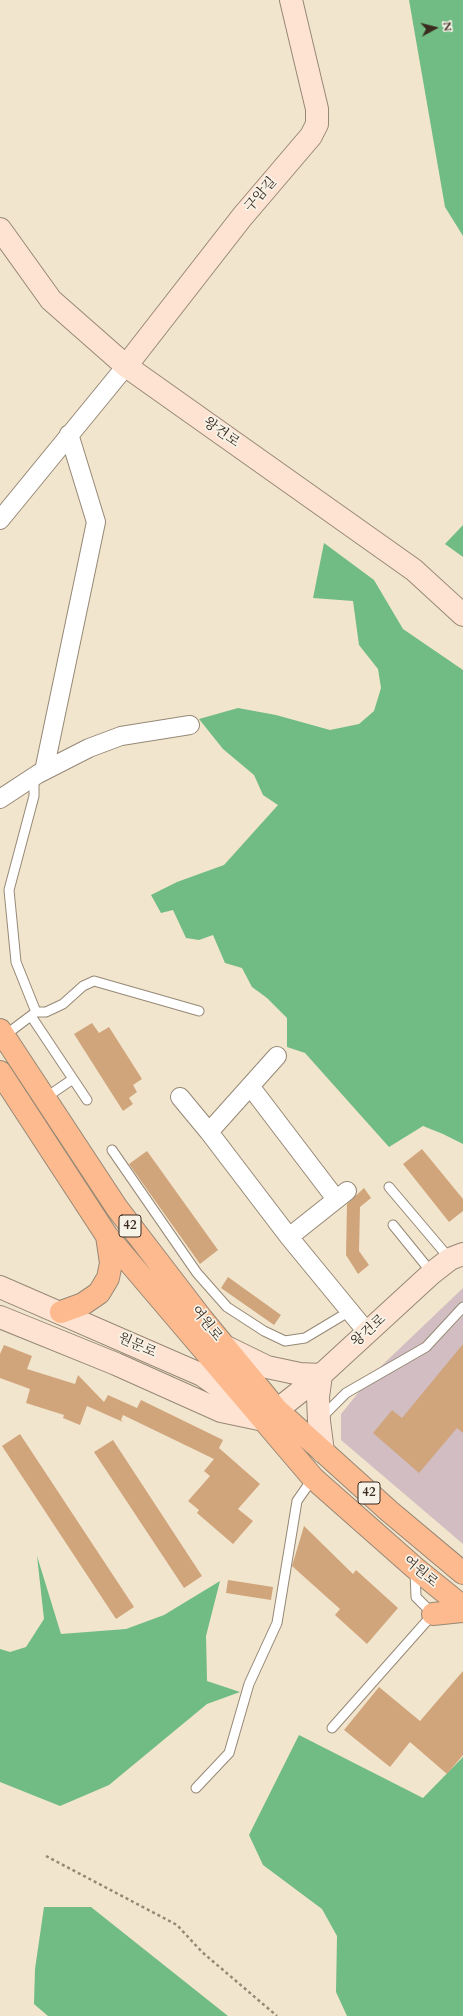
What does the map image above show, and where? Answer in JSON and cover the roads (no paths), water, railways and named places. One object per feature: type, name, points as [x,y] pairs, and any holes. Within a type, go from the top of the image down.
[{"type":"highway","name":"여원로","points":[[2,1033],[117,1208],[224,1346],[313,1478],[415,1568],[463,1607]]},
{"type":"highway","name":"여원로","points":[[0,1072],[108,1236],[271,1415],[323,1452],[463,1574]]},
{"type":"highway","points":[[61,1312],[83,1304],[99,1293],[108,1278],[111,1263],[108,1236]]},
{"type":"highway","points":[[433,1614],[463,1611]]},
{"type":"street","name":"구암길","points":[[126,366],[242,217],[311,136],[317,124],[317,109],[291,0]]},
{"type":"street","name":"왕건로","points":[[0,229],[51,300],[126,366],[414,570],[463,615]]},
{"type":"street","points":[[0,520],[126,366]]},
{"type":"street","points":[[39,774],[96,522],[69,434]]},
{"type":"street","points":[[4,791],[89,748],[121,736],[190,725]]},
{"type":"street","points":[[209,1132],[277,1056]]},
{"type":"street","points":[[250,1086],[342,1195],[289,1237]]},
{"type":"street","points":[[180,1097],[209,1132],[289,1237],[367,1332]]},
{"type":"street","name":"왕건로","points":[[271,1415],[321,1375],[432,1273],[457,1257]]},
{"type":"street","name":"원문로","points":[[0,1287],[61,1312],[202,1375],[271,1415]]},
{"type":"street","name":"원문로","points":[[0,1317],[116,1364],[221,1411],[271,1415]]},
{"type":"street","points":[[224,1346],[267,1367],[300,1374],[321,1375],[318,1397],[323,1452]]},
{"type":"lane","points":[[39,774],[9,890],[16,962],[34,1014],[87,1100]]},
{"type":"lane","points":[[2,1033],[34,1014],[46,1012],[63,1004],[83,986],[94,981],[199,1011]]},
{"type":"lane","points":[[45,1098],[73,1079]]},
{"type":"lane","points":[[112,1150],[197,1273],[227,1307],[264,1331],[285,1341],[305,1338],[350,1311]]},
{"type":"lane","points":[[389,1186],[457,1257]]},
{"type":"lane","points":[[393,1225],[432,1273]]},
{"type":"lane","points":[[319,1421],[346,1392],[426,1347],[463,1307]]},
{"type":"lane","points":[[196,1788],[229,1753],[249,1684],[277,1623],[297,1501],[313,1478]]},
{"type":"lane","points":[[332,1728],[433,1614],[416,1597],[415,1568]]}]
